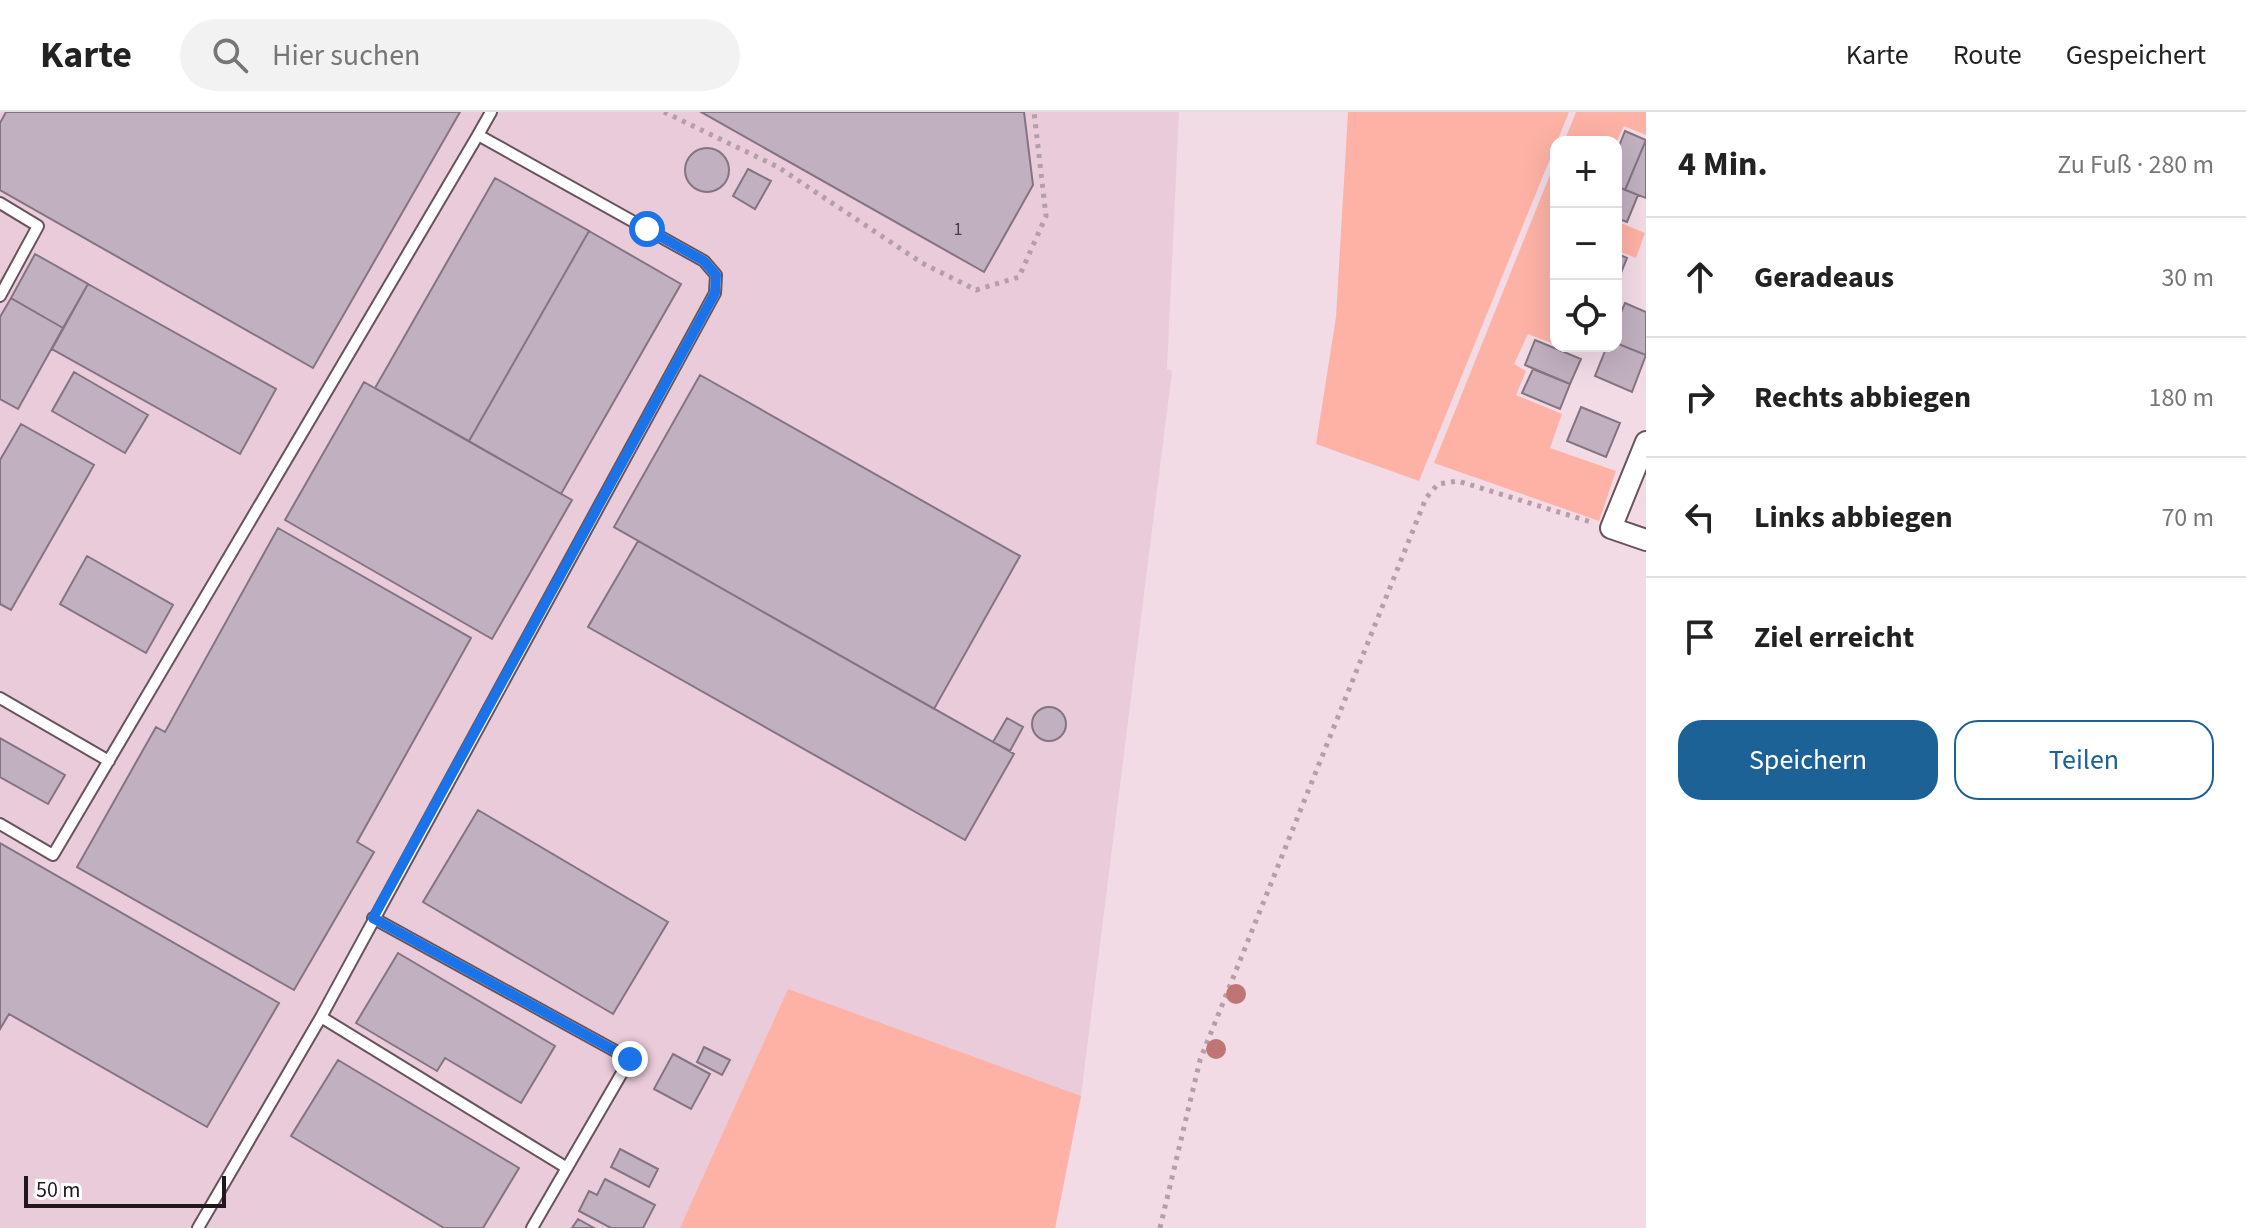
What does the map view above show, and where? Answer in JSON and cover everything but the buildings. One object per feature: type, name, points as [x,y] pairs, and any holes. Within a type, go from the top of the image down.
[{"type":"street","points":[[1646,442],[1611,528],[1646,540]]},
{"type":"lane","points":[[0,824],[53,855],[491,112]]},
{"type":"lane","points":[[198,1228],[321,1017],[715,293],[716,275],[704,261],[478,135]]},
{"type":"lane","points":[[0,203],[38,226],[0,296]]},
{"type":"lane","points":[[0,698],[109,761]]},
{"type":"lane","points":[[373,918],[630,1059],[532,1228]]},
{"type":"lane","points":[[321,1017],[567,1168]]},
{"type":"path","points":[[664,112],[778,167],[922,263],[976,290],[1019,277],[1046,216],[1034,112]]},
{"type":"path","points":[[1160,1228],[1200,1060],[1426,498],[1438,484],[1458,481],[1611,528]]},
{"type":"shaded area","points":[[0,112],[1179,112],[1167,369],[1172,371],[1081,1096],[1055,1228],[0,1228]]},
{"type":"shaded area","points":[[1348,112],[1569,112],[1559,136],[1550,136],[1550,159],[1419,481],[1316,444],[1336,317]]},
{"type":"shaded area","points":[[1576,112],[1646,112],[1646,135],[1624,126],[1619,136],[1566,136]]},
{"type":"shaded area","points":[[1550,175],[1550,343],[1528,334],[1514,364],[1526,371],[1516,395],[1562,414],[1550,448],[1616,471],[1599,521],[1434,463]]},
{"type":"shaded area","points":[[1622,223],[1645,233],[1636,258],[1622,252]]},
{"type":"shaded area","points":[[788,989],[1081,1096],[1055,1228],[680,1228]]},
{"type":"route","points":[[630,1059],[373,918],[715,293],[716,275],[704,261],[647,229]]}]
